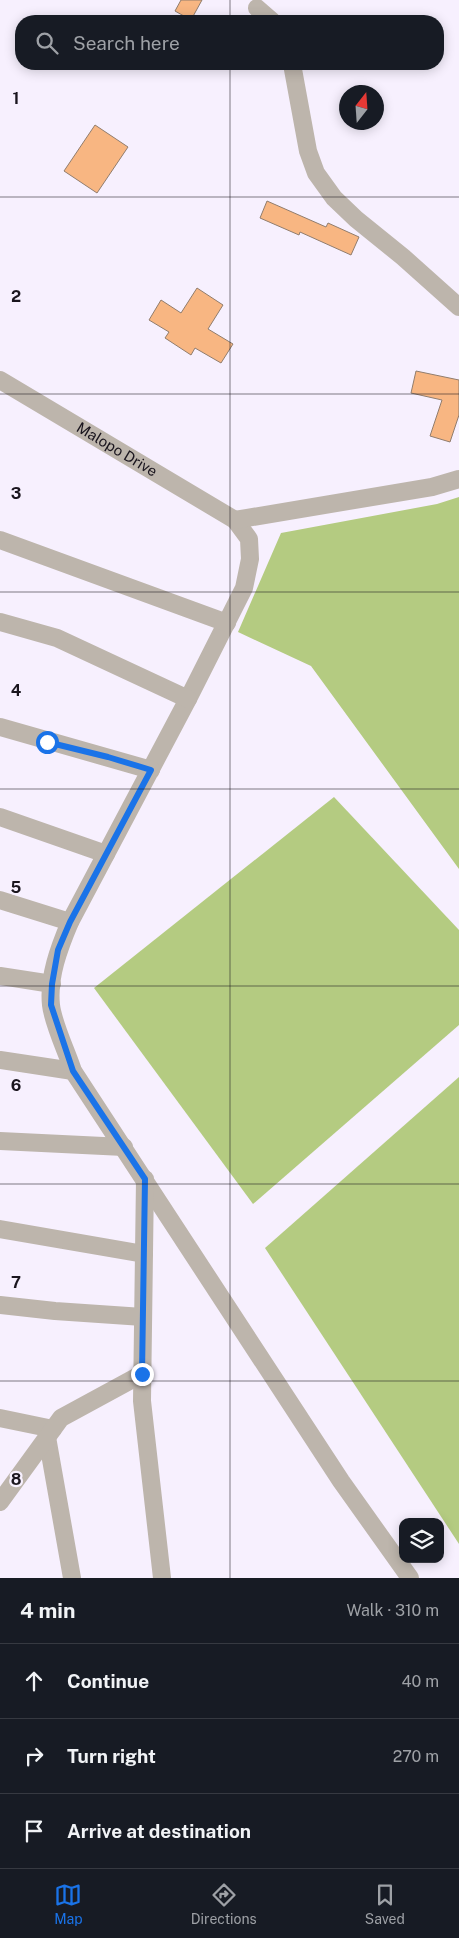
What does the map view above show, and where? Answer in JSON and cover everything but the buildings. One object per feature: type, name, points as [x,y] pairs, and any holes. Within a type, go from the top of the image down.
[{"type":"street","points":[[257,8],[265,15]]},
{"type":"street","points":[[293,70],[308,150],[316,173],[334,198],[356,219],[403,257],[459,307]]},
{"type":"street","name":"Malopo Drive","points":[[0,380],[235,520]]},
{"type":"street","points":[[410,1578],[342,1480],[73,1071],[51,1005],[52,984],[58,950],[70,922],[188,699],[244,588],[250,559],[249,539],[235,520],[432,487],[459,479]]},
{"type":"street","points":[[0,540],[227,623]]},
{"type":"street","points":[[0,622],[57,638],[188,699]]},
{"type":"street","points":[[0,726],[151,770]]},
{"type":"street","points":[[0,817],[106,854]]},
{"type":"street","points":[[0,900],[70,922]]},
{"type":"street","points":[[0,976],[52,984]]},
{"type":"street","points":[[0,1060],[73,1071]]},
{"type":"street","points":[[0,1141],[124,1147]]},
{"type":"street","points":[[145,1179],[142,1401],[162,1578]]},
{"type":"street","points":[[0,1228],[144,1254]]},
{"type":"street","points":[[0,1305],[143,1317]]},
{"type":"street","points":[[0,1502],[61,1418],[142,1374]]},
{"type":"street","points":[[0,1418],[50,1433]]},
{"type":"street","points":[[50,1433],[72,1578]]},
{"type":"green space","points":[[459,497],[459,869],[311,666],[238,632],[281,533],[437,504]]},
{"type":"green space","points":[[334,797],[459,930],[459,1025],[253,1204],[94,988]]},
{"type":"green space","points":[[459,1077],[459,1544],[444,1521],[444,1518],[442,1518],[265,1248]]},
{"type":"route","points":[[47,742],[151,770],[70,922],[58,950],[52,984],[51,1005],[73,1071],[145,1179],[142,1374]]}]
